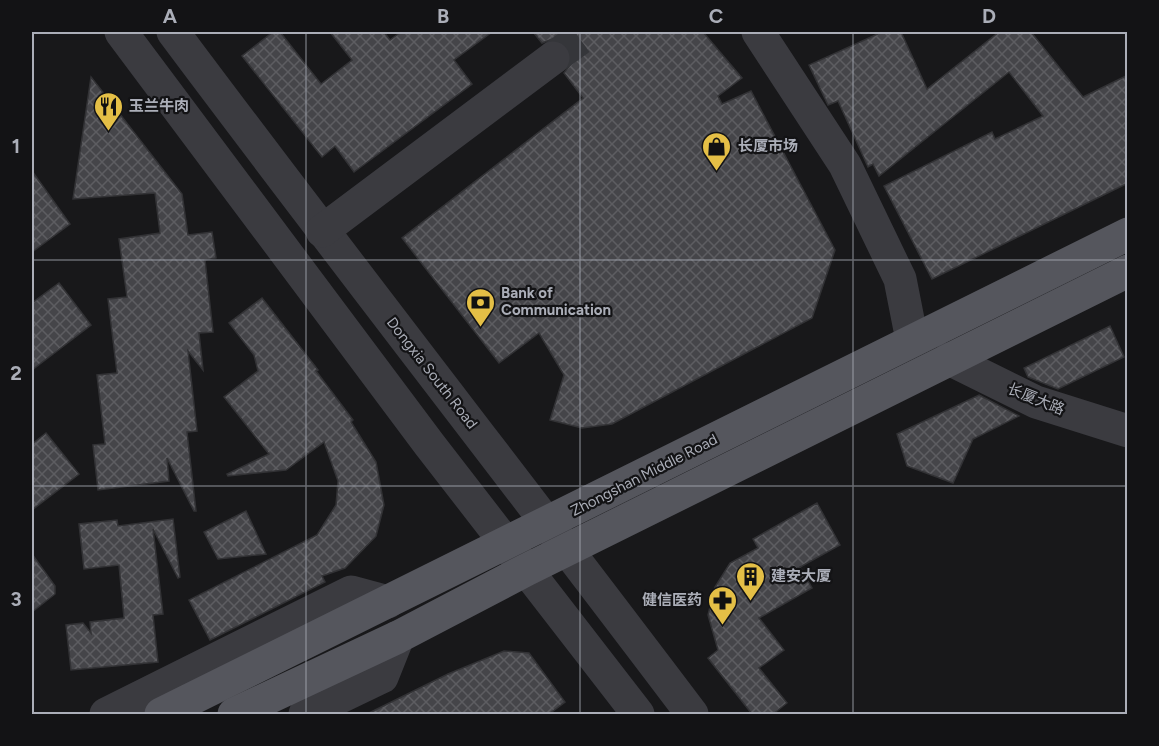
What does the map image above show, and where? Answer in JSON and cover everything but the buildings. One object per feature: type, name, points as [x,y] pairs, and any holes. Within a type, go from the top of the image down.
[{"type":"main road","name":"Zhongshan Middle Road","points":[[161,714],[1128,234]]},
{"type":"main road","points":[[234,714],[398,637],[526,570],[1128,271]]},
{"type":"street","points":[[120,32],[429,444],[638,714]]},
{"type":"street","name":"Dongxia South Road","points":[[173,32],[322,231],[548,523],[692,714]]},
{"type":"street","points":[[758,32],[845,165],[900,279],[912,340]]},
{"type":"street","points":[[322,231],[553,58]]},
{"type":"street","name":"长厦大路","points":[[949,359],[1036,402],[1128,431]]},
{"type":"street","points":[[106,714],[351,592],[388,602]]},
{"type":"street","points":[[305,714],[382,677],[398,637]]},
{"type":"tunnel","points":[[553,58],[589,32]]},
{"type":"place","name":"玉兰牛肉","points":[[108,132]]},
{"type":"place","name":"长厦市场","points":[[717,172]]},
{"type":"place","name":"Bank of Communication","points":[[480,328]]},
{"type":"place","name":"建安大厦","points":[[750,602]]},
{"type":"place","name":"健信医药","points":[[723,626]]}]
